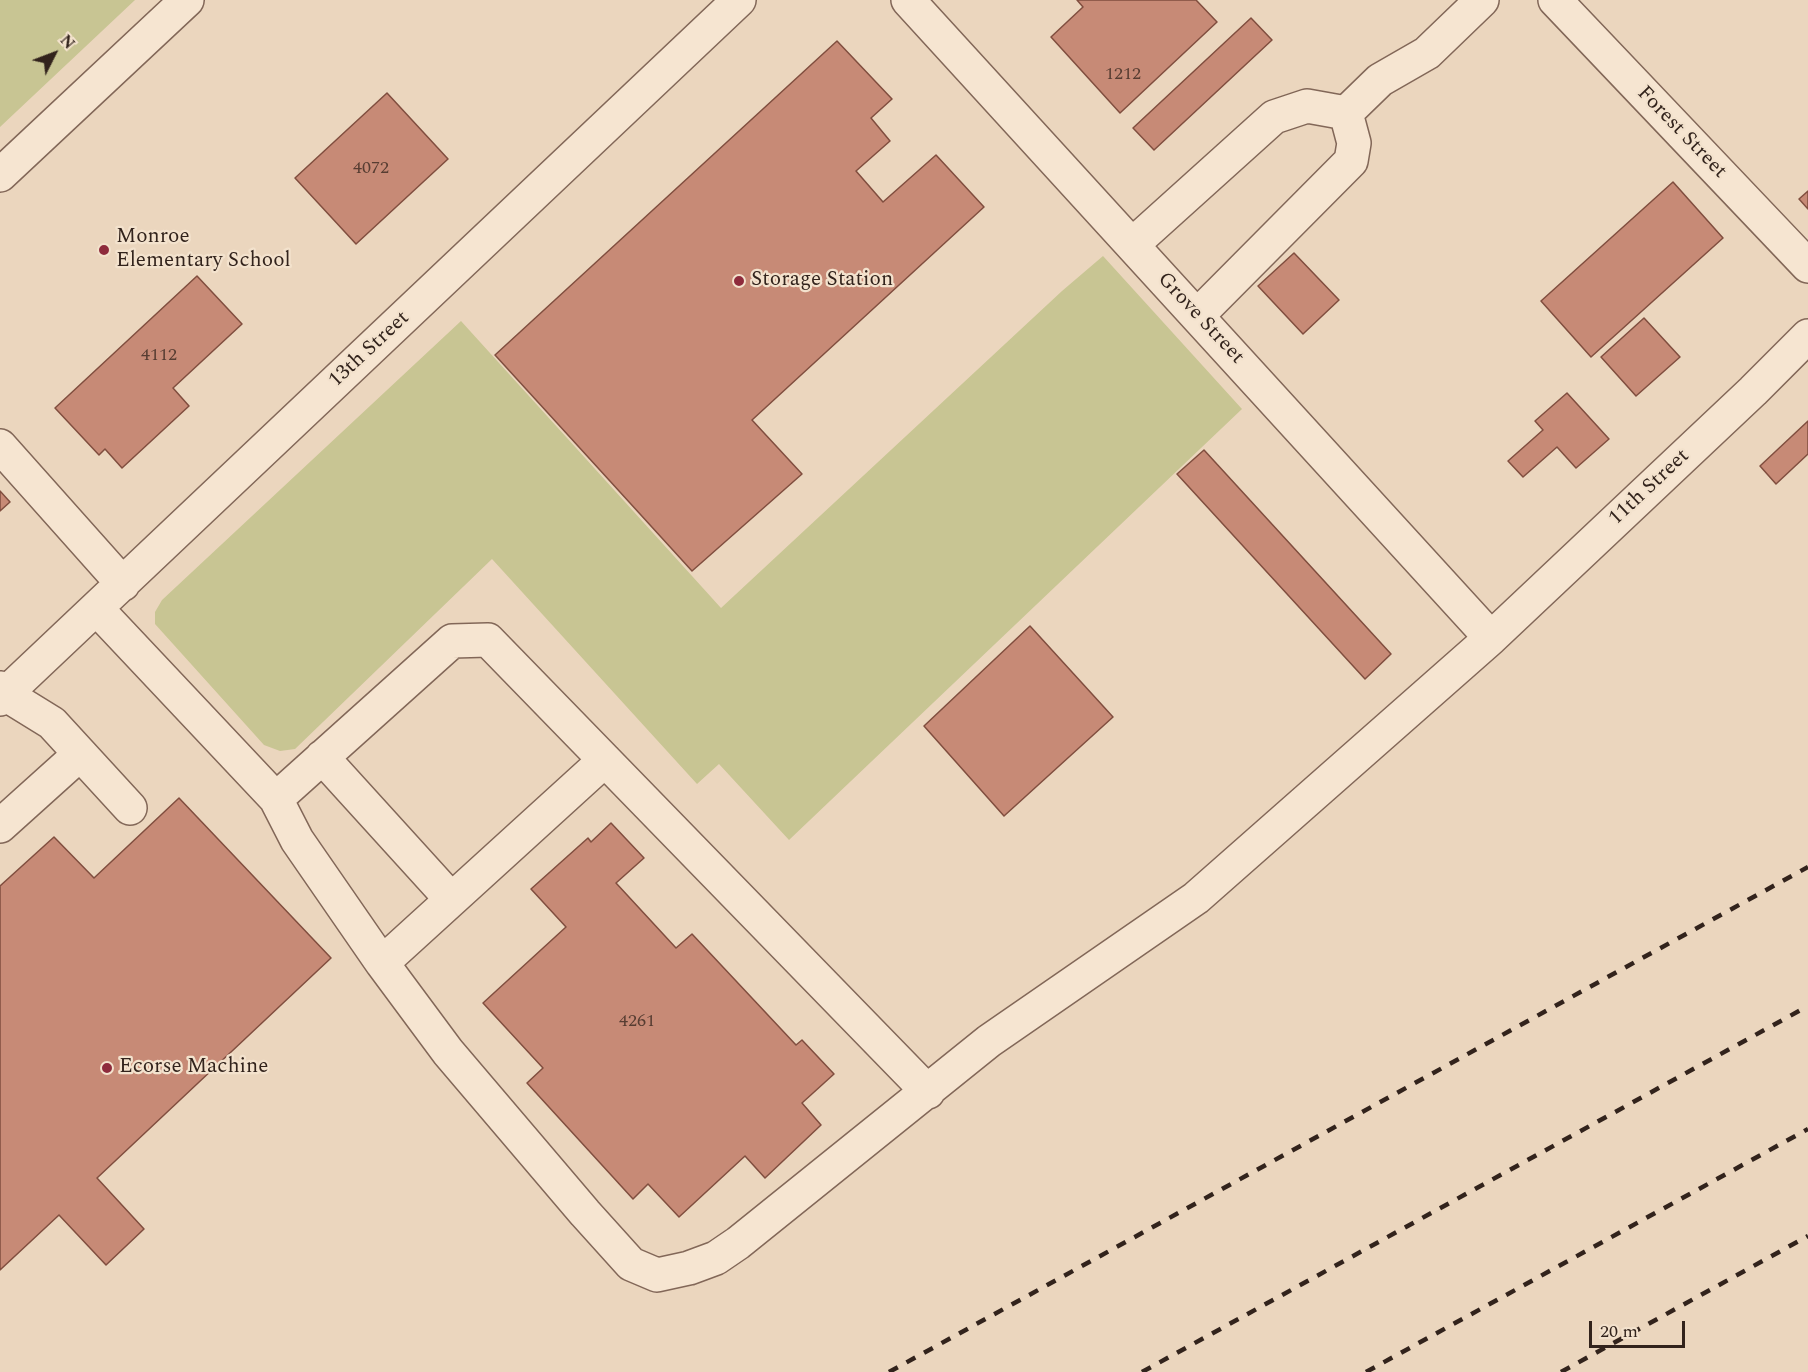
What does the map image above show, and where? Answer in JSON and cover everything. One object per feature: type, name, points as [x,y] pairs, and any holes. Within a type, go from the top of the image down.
[{"type":"street","points":[[0,176],[187,0]]},
{"type":"street","name":"13th Street","points":[[2,694],[97,609],[739,0]]},
{"type":"street","name":"Grove Street","points":[[908,0],[1491,638]]},
{"type":"street","points":[[1346,113],[1380,80],[1427,53],[1482,0]]},
{"type":"street","name":"Forest Street","points":[[1555,0],[1808,266]]},
{"type":"street","points":[[1132,245],[1274,117],[1307,106],[1346,113]]},
{"type":"street","points":[[1197,316],[1351,162],[1354,143],[1346,113]]},
{"type":"street","name":"11th Street","points":[[97,609],[276,799],[297,840],[382,963],[448,1052],[631,1264],[657,1275],[690,1268],[716,1258],[738,1243],[989,1041],[1196,898],[1491,638],[1753,391],[1808,336]]},
{"type":"street","points":[[0,446],[123,584]]},
{"type":"street","points":[[276,799],[452,641],[488,640],[928,1092]]},
{"type":"street","points":[[2,694],[52,723],[130,808]]},
{"type":"street","points":[[0,826],[80,754]]},
{"type":"street","points":[[322,757],[451,899]]},
{"type":"street","points":[[382,963],[605,760]]},
{"type":"shaded area","points":[[0,0],[135,0],[0,127]]},
{"type":"shaded area","points":[[1103,256],[1242,409],[789,840],[719,764],[697,784],[492,559],[295,749],[280,751],[264,745],[155,624],[155,612],[162,600],[461,321],[721,608],[1062,291]]},
{"type":"building","points":[[1077,0],[1196,0],[1217,22],[1120,113],[1051,37],[1083,7]]},
{"type":"building","points":[[1251,18],[1272,40],[1154,150],[1133,128]]},
{"type":"building","name":"Storage Station","points":[[837,41],[892,99],[871,118],[890,141],[856,171],[883,202],[936,155],[984,207],[752,420],[802,474],[692,571],[495,355]]},
{"type":"building","points":[[387,93],[448,159],[356,244],[295,178]]},
{"type":"building","points":[[1673,182],[1723,238],[1591,357],[1541,301]]},
{"type":"building","points":[[1808,191],[1808,209],[1799,199]]},
{"type":"building","points":[[1294,253],[1339,300],[1303,334],[1258,286]]},
{"type":"building","points":[[197,276],[242,324],[173,388],[189,406],[122,468],[105,449],[99,455],[55,408]]},
{"type":"building","points":[[1644,318],[1680,357],[1636,396],[1601,357]]},
{"type":"building","points":[[1567,393],[1609,439],[1576,468],[1557,447],[1523,477],[1508,461],[1543,430],[1535,421]]},
{"type":"building","points":[[1808,421],[1808,454],[1776,484],[1760,466]]},
{"type":"building","points":[[1204,450],[1391,654],[1365,679],[1177,474]]},
{"type":"building","points":[[0,491],[10,502],[0,511]]},
{"type":"building","points":[[1030,626],[1113,717],[1004,816],[924,726]]},
{"type":"building","name":"Ecorse Machine","points":[[179,798],[331,958],[97,1178],[144,1229],[106,1265],[59,1215],[0,1270],[0,886],[54,837],[94,878]]},
{"type":"building","points":[[611,823],[644,858],[616,883],[676,948],[692,934],[796,1045],[802,1040],[834,1074],[802,1103],[821,1125],[765,1178],[745,1156],[679,1217],[648,1184],[633,1199],[527,1083],[543,1068],[483,1003],[566,927],[531,889],[588,838],[591,842]]},
{"type":"railway","points":[[889,1372],[1808,867]]},
{"type":"railway","points":[[1142,1372],[1808,1006]]},
{"type":"railway","points":[[1366,1372],[1808,1129]]},
{"type":"railway","points":[[1561,1372],[1808,1236]]},
{"type":"place","name":"Monroe Elementary School","points":[[104,250]]},
{"type":"place","name":"Storage Station","points":[[739,281]]},
{"type":"place","name":"Ecorse Machine","points":[[107,1068]]}]
